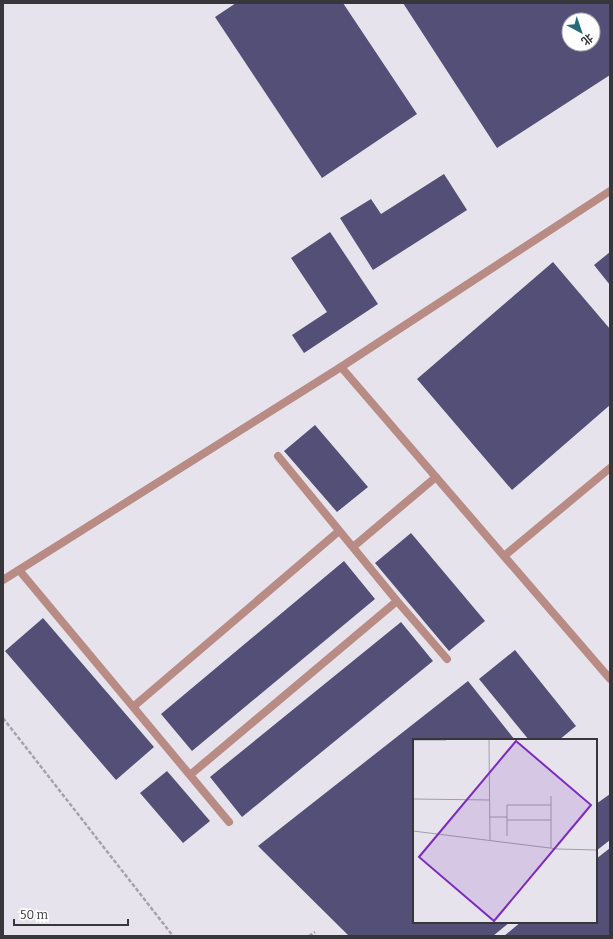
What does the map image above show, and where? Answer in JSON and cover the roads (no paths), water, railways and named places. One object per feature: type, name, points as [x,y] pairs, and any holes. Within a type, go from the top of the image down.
[{"type":"street","points":[[3,580],[341,367],[610,191]]},
{"type":"street","points":[[341,367],[610,679]]},
{"type":"street","points":[[278,456],[397,601],[447,659]]},
{"type":"street","points":[[504,556],[610,468]]},
{"type":"street","points":[[353,547],[436,477]]},
{"type":"street","points":[[133,707],[339,531]]},
{"type":"street","points":[[20,570],[229,822]]},
{"type":"street","points":[[190,776],[397,601]]}]
